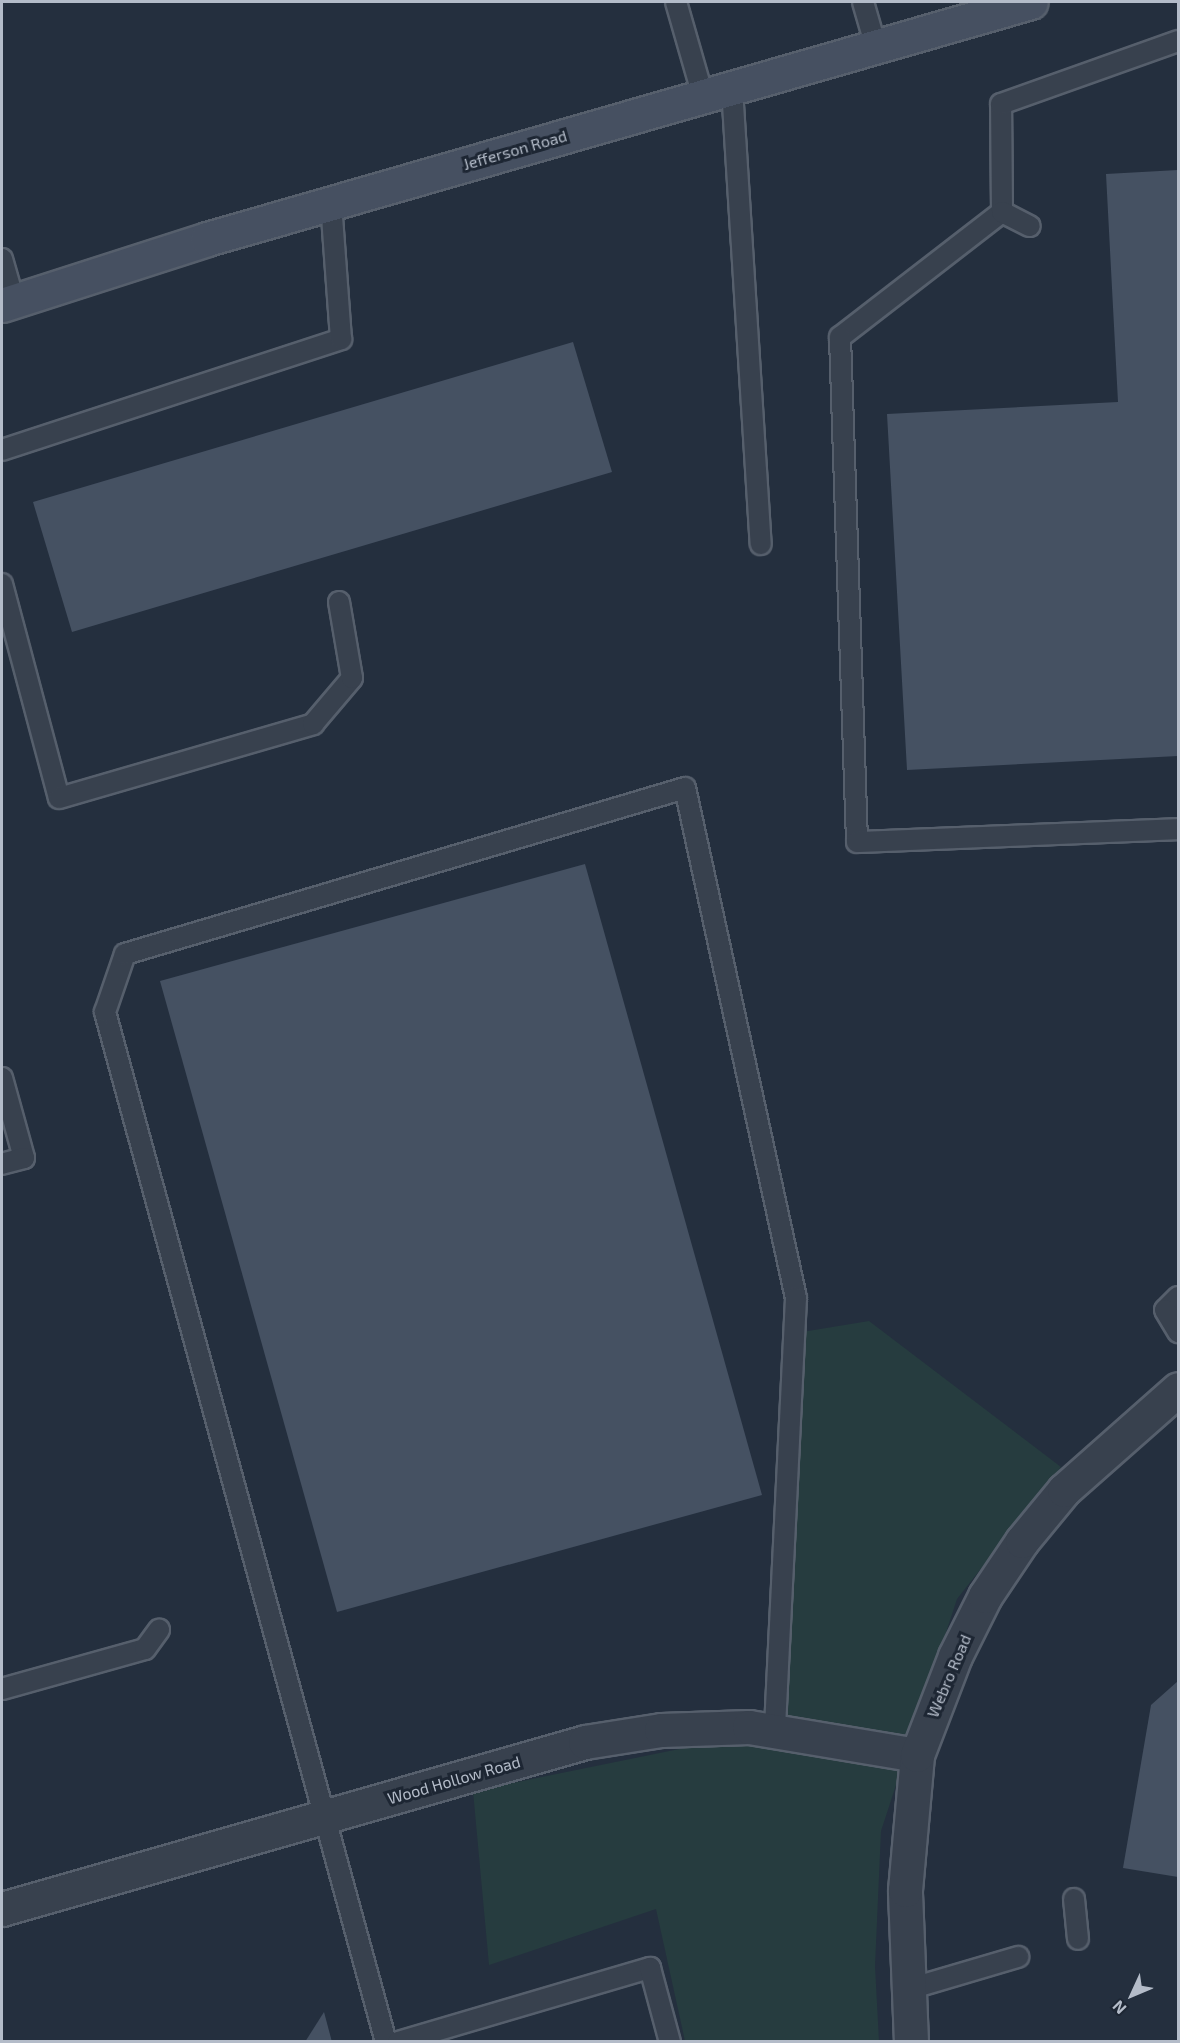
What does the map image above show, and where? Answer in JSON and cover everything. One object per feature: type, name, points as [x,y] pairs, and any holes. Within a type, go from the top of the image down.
[{"type":"main road","name":"Jefferson Road","points":[[8,303],[331,203],[1031,2]]},
{"type":"street","name":"Webro Road","points":[[910,2042],[905,1890],[916,1755],[955,1656],[985,1596],[1022,1541],[1064,1491],[1179,1389]]},
{"type":"street","name":"Wood Hollow Road","points":[[2,1909],[585,1742],[661,1730],[748,1727],[916,1755]]},
{"type":"lane","points":[[676,2],[717,92],[761,544]]},
{"type":"lane","points":[[863,2],[876,47]]},
{"type":"lane","points":[[1002,212],[1001,104],[1179,41]]},
{"type":"lane","points":[[2,450],[341,339],[331,203]]},
{"type":"lane","points":[[1002,212],[1030,226]]},
{"type":"lane","points":[[1002,212],[840,338],[857,842],[1179,829]]},
{"type":"lane","points":[[2,259],[8,303]]},
{"type":"lane","points":[[2,584],[59,798],[313,724],[352,678],[339,602]]},
{"type":"lane","points":[[386,2042],[322,1817],[105,1012],[125,954],[685,788],[796,1298],[775,1731]]},
{"type":"lane","points":[[2,1077],[24,1158],[2,1164]]},
{"type":"lane","points":[[1179,1297],[1165,1310],[1179,1332]]},
{"type":"lane","points":[[2,1689],[145,1649],[159,1630]]},
{"type":"lane","points":[[1074,1899],[1078,1939]]},
{"type":"lane","points":[[909,1989],[1018,1957]]},
{"type":"lane","points":[[398,2042],[650,1968],[670,2042]]},
{"type":"green space","points":[[869,1321],[1061,1467],[957,1599],[881,1831],[875,1966],[879,2041],[685,2041],[656,1909],[489,1965],[473,1791],[783,1728],[802,1332]]},
{"type":"building","points":[[1178,170],[1178,756],[907,770],[887,414],[1118,402],[1106,174]]},
{"type":"building","points":[[573,342],[612,472],[72,632],[33,502]]},
{"type":"building","points":[[585,864],[762,1495],[337,1612],[160,981]]},
{"type":"building","points":[[1178,1681],[1178,1877],[1123,1868],[1151,1705]]},
{"type":"building","points":[[324,2012],[332,2042],[305,2042]]}]
